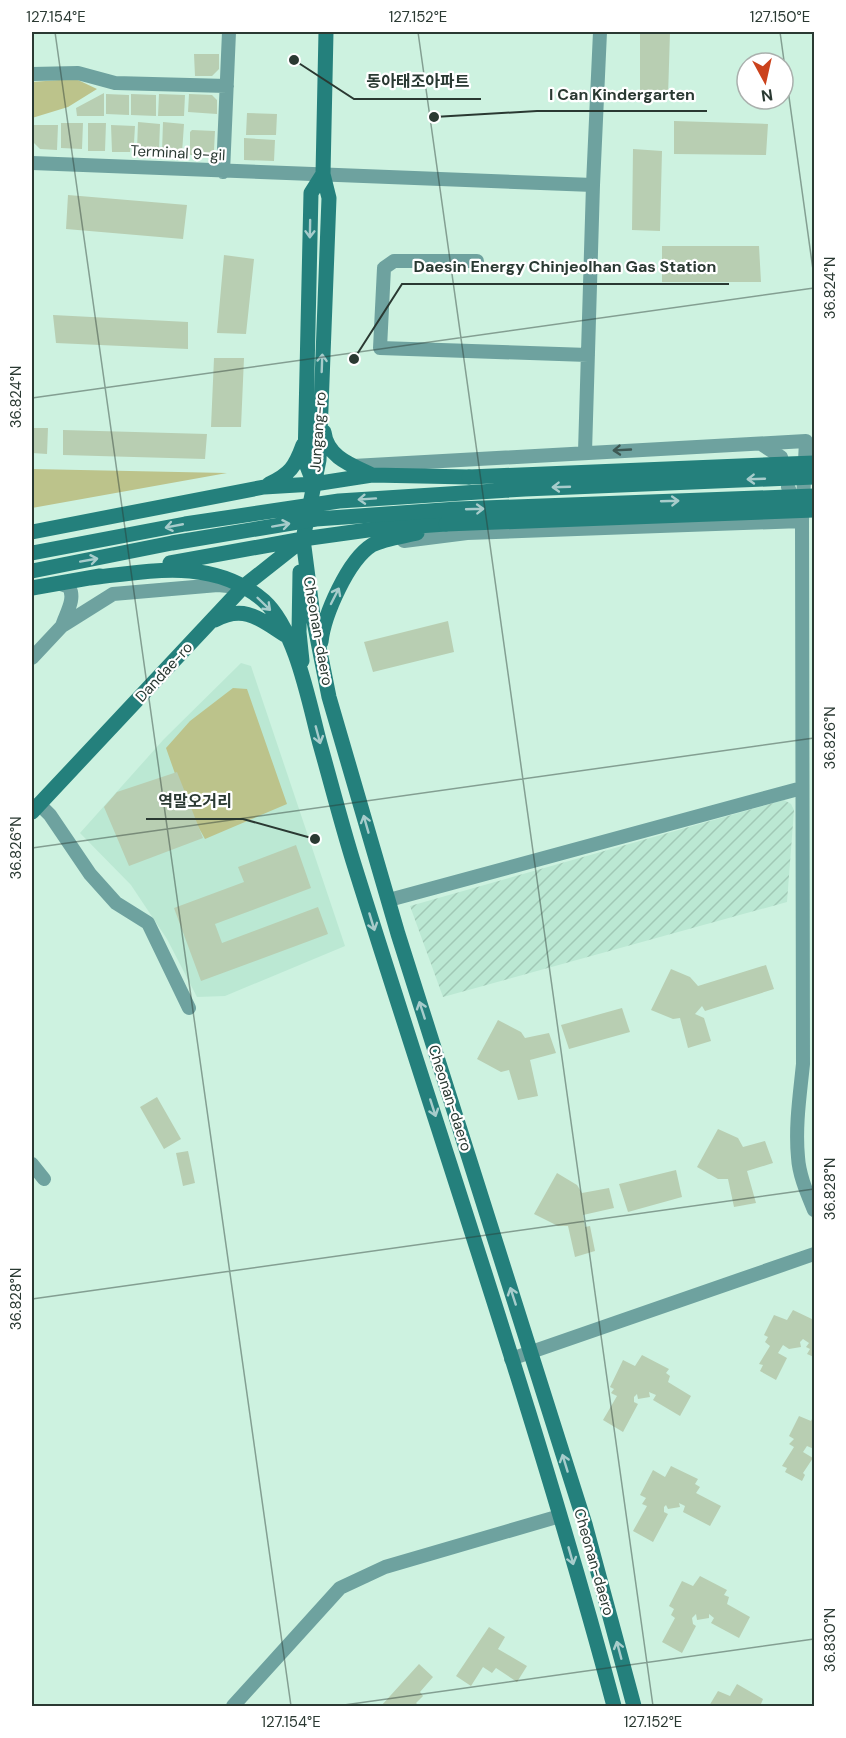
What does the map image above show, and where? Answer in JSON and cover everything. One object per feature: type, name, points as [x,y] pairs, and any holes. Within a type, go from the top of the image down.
[{"type":"main road","name":"Jungang-ro","points":[[314,484],[319,460],[329,198],[323,174],[326,32]]},
{"type":"main road","name":"Jungang-ro","points":[[314,484],[305,461],[311,193],[323,174]]},
{"type":"main road","points":[[321,410],[325,443],[342,461],[372,475]]},
{"type":"main road","points":[[264,487],[284,477],[296,465],[306,437]]},
{"type":"main road","points":[[32,532],[264,487],[314,484],[372,475],[469,477],[814,463]]},
{"type":"main road","points":[[32,553],[185,524],[339,501],[537,488],[814,477]]},
{"type":"main road","name":"Cheonan-daero","points":[[314,484],[303,539],[313,616],[329,697],[389,900],[585,1524],[634,1707]]},
{"type":"main road","points":[[32,571],[316,519],[457,509],[814,496]]},
{"type":"main road","points":[[32,588],[303,539],[375,529],[814,510]]},
{"type":"main road","points":[[320,652],[322,629],[332,600],[345,578],[373,545],[446,525]]},
{"type":"main road","points":[[303,539],[299,588],[299,632],[303,679]]},
{"type":"main road","name":"Dandae-ro","points":[[35,808],[243,587],[303,539]]},
{"type":"main road","points":[[90,578],[170,569],[202,571],[232,580],[265,602],[282,624],[303,679]]},
{"type":"main road","points":[[210,623],[226,614],[244,612],[286,635]]},
{"type":"main road","name":"Cheonan-daero","points":[[303,679],[340,820],[560,1516],[614,1707]]},
{"type":"street","points":[[223,172],[229,32]]},
{"type":"street","points":[[585,452],[600,32]]},
{"type":"street","points":[[32,74],[78,73],[115,83],[227,86]]},
{"type":"street","name":"Terminal 9-gil","points":[[32,163],[323,174]]},
{"type":"street","points":[[323,174],[593,184]]},
{"type":"street","points":[[477,261],[394,261],[384,268],[380,348],[588,355]]},
{"type":"street","points":[[353,466],[806,441],[802,521],[803,1064],[798,1158],[804,1185],[814,1210]]},
{"type":"street","points":[[761,444],[781,457],[788,487],[802,521]]},
{"type":"street","points":[[763,523],[785,504],[788,487]]},
{"type":"street","points":[[373,545],[467,533],[802,521]]},
{"type":"street","points":[[58,584],[69,587],[72,593],[62,626]]},
{"type":"street","points":[[32,658],[62,626],[113,594],[218,585],[243,587]]},
{"type":"street","points":[[389,900],[802,788]]},
{"type":"street","points":[[35,808],[50,815],[90,873],[116,903],[148,923],[189,1008]]},
{"type":"street","points":[[32,1164],[44,1179]]},
{"type":"street","points":[[511,1359],[814,1254]]},
{"type":"street","points":[[233,1707],[340,1588],[385,1567],[560,1516]]},
{"type":"shaded area","points":[[78,80],[97,89],[68,107],[32,118],[32,82]]},
{"type":"shaded area","points":[[32,469],[227,473],[32,508]]},
{"type":"shaded area","points":[[241,663],[251,666],[345,946],[225,996],[197,997],[167,939],[131,885],[80,833],[164,739]]},
{"type":"shaded area","points":[[233,688],[247,689],[287,804],[205,839],[186,805],[166,748],[190,721]]},
{"type":"shaded area","points":[[784,800],[791,804],[794,810],[787,902],[443,997],[410,906]]},
{"type":"building","points":[[640,32],[670,32],[668,97],[640,95]]},
{"type":"building","points":[[194,54],[219,54],[219,69],[212,76],[195,76]]},
{"type":"building","points":[[104,93],[104,116],[77,116],[76,108]]},
{"type":"building","points":[[106,94],[129,95],[129,115],[106,114]]},
{"type":"building","points":[[131,94],[156,95],[156,116],[131,115]]},
{"type":"building","points":[[159,94],[185,95],[184,116],[158,116]]},
{"type":"building","points":[[189,94],[212,95],[217,100],[217,114],[188,112]]},
{"type":"building","points":[[247,113],[277,114],[276,135],[246,135]]},
{"type":"building","points":[[674,121],[768,124],[766,155],[674,154]]},
{"type":"building","points":[[138,122],[160,124],[159,151],[137,150]]},
{"type":"building","points":[[163,122],[184,124],[182,153],[162,152]]},
{"type":"building","points":[[61,123],[83,123],[82,149],[61,148]]},
{"type":"building","points":[[88,123],[106,123],[105,151],[88,151]]},
{"type":"building","points":[[33,125],[58,125],[57,150],[40,149],[32,141]]},
{"type":"building","points":[[111,125],[135,126],[134,143],[131,143],[130,152],[112,152]]},
{"type":"building","points":[[192,130],[215,131],[214,150],[209,156],[190,155],[190,132]]},
{"type":"building","points":[[244,138],[275,140],[274,161],[244,160]]},
{"type":"building","points":[[633,149],[662,151],[660,231],[632,230]]},
{"type":"building","points":[[68,195],[187,205],[183,239],[66,229]]},
{"type":"building","points":[[662,246],[759,246],[761,282],[662,282]]},
{"type":"building","points":[[224,255],[254,259],[246,334],[217,333]]},
{"type":"building","points":[[53,315],[188,322],[188,349],[56,343]]},
{"type":"building","points":[[214,358],[244,358],[241,427],[211,427]]},
{"type":"building","points":[[32,428],[48,428],[47,454],[32,453]]},
{"type":"building","points":[[63,430],[207,434],[205,459],[63,455]]},
{"type":"building","points":[[448,621],[454,652],[373,672],[364,642]]},
{"type":"building","points":[[177,772],[203,838],[129,866],[104,807],[117,792]]},
{"type":"building","points":[[296,845],[311,888],[215,924],[222,943],[318,907],[328,934],[201,981],[174,908],[244,882],[238,867]]},
{"type":"building","points":[[766,965],[774,989],[705,1011],[702,1006],[695,1014],[704,1018],[711,1041],[688,1048],[680,1018],[673,1019],[651,1010],[671,969],[690,977],[698,986]]},
{"type":"building","points":[[622,1008],[630,1032],[569,1049],[561,1025]]},
{"type":"building","points":[[498,1020],[521,1032],[525,1038],[549,1033],[556,1053],[530,1060],[538,1096],[518,1100],[509,1070],[501,1072],[477,1059]]},
{"type":"building","points":[[157,1097],[181,1139],[164,1149],[140,1107]]},
{"type":"building","points":[[718,1129],[738,1138],[743,1147],[765,1141],[773,1163],[747,1171],[756,1203],[734,1207],[728,1179],[718,1179],[697,1167]]},
{"type":"building","points":[[188,1151],[195,1183],[183,1186],[176,1153]]},
{"type":"building","points":[[676,1170],[682,1197],[628,1212],[619,1184]]},
{"type":"building","points":[[557,1173],[577,1185],[582,1193],[609,1188],[614,1208],[583,1215],[585,1227],[590,1226],[595,1251],[575,1257],[568,1226],[558,1226],[534,1214]]},
{"type":"building","points":[[793,1310],[814,1320],[814,1357],[807,1354],[810,1349],[806,1347],[809,1343],[803,1339],[800,1342],[801,1347],[789,1349],[783,1345],[778,1353],[787,1358],[776,1380],[760,1371],[763,1365],[759,1364],[770,1346],[765,1342],[768,1337],[764,1335],[774,1315],[787,1320]]},
{"type":"building","points":[[642,1355],[669,1369],[666,1373],[670,1376],[668,1382],[691,1396],[680,1416],[653,1400],[656,1395],[649,1392],[650,1397],[638,1399],[637,1394],[634,1402],[638,1404],[623,1432],[603,1420],[617,1396],[611,1393],[614,1389],[610,1387],[623,1360],[635,1366]]},
{"type":"building","points":[[814,1415],[814,1449],[807,1446],[803,1452],[813,1458],[803,1473],[805,1475],[802,1481],[785,1472],[787,1468],[782,1466],[794,1447],[789,1444],[794,1439],[789,1436],[799,1416],[811,1421]]},
{"type":"building","points":[[671,1466],[698,1479],[695,1484],[700,1487],[696,1493],[721,1506],[710,1526],[683,1512],[685,1506],[679,1503],[680,1507],[668,1509],[666,1505],[664,1512],[668,1514],[653,1542],[633,1531],[647,1506],[642,1504],[646,1498],[640,1495],[653,1470],[665,1477]]},
{"type":"building","points":[[700,1576],[727,1590],[724,1595],[729,1597],[727,1604],[750,1617],[739,1638],[711,1623],[714,1618],[709,1614],[709,1618],[697,1620],[696,1614],[692,1618],[696,1626],[682,1653],[662,1642],[675,1618],[671,1615],[674,1609],[669,1606],[682,1581],[693,1586]]},
{"type":"building","points":[[489,1627],[505,1637],[498,1649],[527,1666],[517,1682],[496,1668],[492,1673],[483,1667],[471,1686],[456,1676]]},
{"type":"building","points":[[419,1664],[433,1677],[420,1692],[423,1696],[416,1703],[418,1705],[381,1706]]},
{"type":"building","points":[[737,1684],[763,1699],[761,1704],[764,1706],[709,1706],[718,1691],[730,1696]]},
{"type":"place","name":"동아태조아파트","points":[[294,60]]},
{"type":"place","name":"I Can Kindergarten","points":[[434,117]]},
{"type":"place","name":"Daesin Energy Chinjeolhan Gas Station","points":[[354,359]]},
{"type":"place","name":"역말오거리","points":[[315,839]]}]
